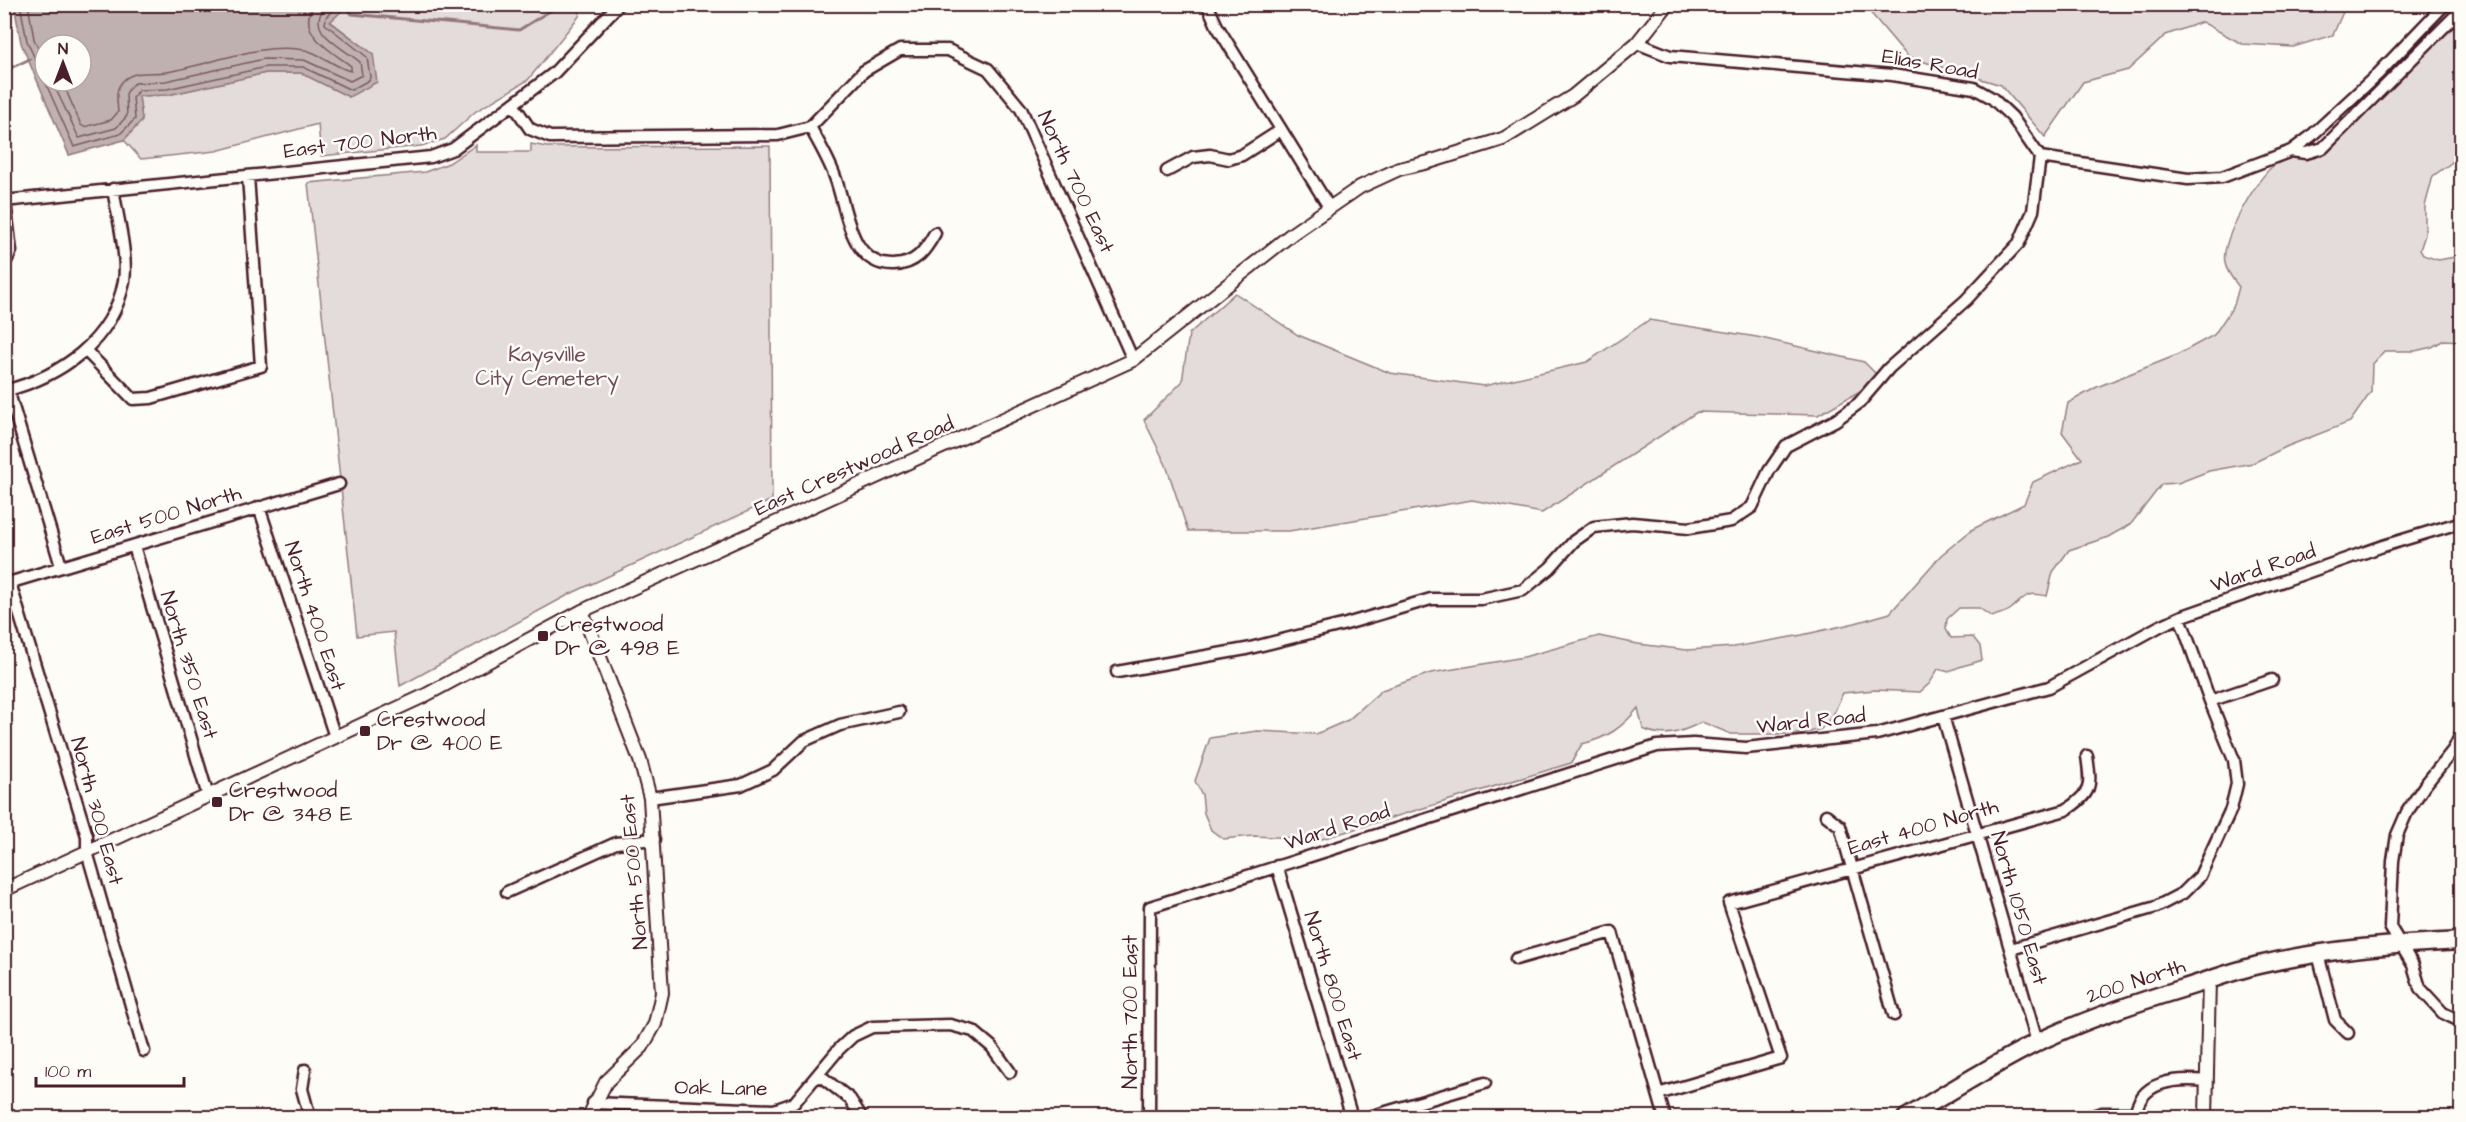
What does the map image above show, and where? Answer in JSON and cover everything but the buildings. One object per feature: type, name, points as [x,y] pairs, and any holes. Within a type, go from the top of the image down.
[{"type":"main road","points":[[2400,944],[2462,941]]},
{"type":"main road","name":"200 North","points":[[1906,1118],[2037,1042],[2110,1011],[2263,964],[2318,954],[2400,944]]},
{"type":"street","name":"East 700 North","points":[[5,201],[431,157],[453,149],[554,73],[619,4]]},
{"type":"street","points":[[1207,4],[1217,26],[1329,207]]},
{"type":"street","name":"East Crestwood Road","points":[[4,890],[424,696],[582,611],[1133,360],[1293,233],[1360,187],[1399,169],[1430,162],[1503,139],[1573,96],[1637,43],[1668,4]]},
{"type":"street","points":[[1117,672],[1246,649],[1346,624],[1431,599],[1481,599],[1523,590],[1550,568],[1574,541],[1594,527],[1632,523],[1689,528],[1731,520],[1752,507],[1769,471],[1786,446],[1836,420],[1859,403],[1888,368],[1966,300],[2019,243],[2033,211],[2040,157],[2188,179],[2222,177],[2290,151],[2331,120],[2445,4]]},
{"type":"street","points":[[2290,151],[2306,153],[2323,148],[2462,9]]},
{"type":"street","name":"Elias Road","points":[[1637,43],[1670,56],[1892,75],[1974,88],[1992,98],[2012,117],[2040,157]]},
{"type":"street","name":"North 700 East","points":[[810,127],[864,71],[900,50],[948,50],[988,69],[1021,109],[1133,360]]},
{"type":"street","points":[[513,104],[530,129],[550,137],[778,135],[810,127],[835,176],[851,233],[861,249],[873,260],[892,265],[910,263],[925,250],[935,233]]},
{"type":"street","points":[[1167,171],[1193,157],[1210,154],[1229,159],[1242,155],[1281,130]]},
{"type":"street","points":[[86,351],[133,399],[151,398],[261,366],[248,176]]},
{"type":"street","points":[[61,567],[6,391],[64,367],[86,351],[110,321],[124,280],[122,243],[113,189]]},
{"type":"street","points":[[4,265],[11,251],[5,201]]},
{"type":"street","name":"East 500 North","points":[[7,583],[339,484]]},
{"type":"street","name":"North 400 East","points":[[259,507],[335,737]]},
{"type":"street","name":"Ward Road","points":[[1150,907],[1657,746],[1693,744],[1746,748],[1877,734],[2049,687],[2180,617],[2383,546],[2462,522]]},
{"type":"street","name":"North 350 East","points":[[134,546],[208,796]]},
{"type":"street","name":"North 300 East","points":[[7,583],[87,836],[87,852],[144,1050]]},
{"type":"street","name":"North 500 East","points":[[582,611],[640,760],[650,798],[662,993],[655,1024],[642,1047],[606,1082],[593,1103],[588,1118]]},
{"type":"street","points":[[2011,949],[2156,908],[2183,893],[2200,876],[2231,808],[2237,784],[2234,760],[2180,617]]},
{"type":"street","points":[[2210,701],[2272,680]]},
{"type":"street","points":[[650,798],[741,785],[773,770],[804,741],[840,725],[899,712]]},
{"type":"street","name":"North 1050 East","points":[[1943,716],[2037,1042]]},
{"type":"street","points":[[2462,732],[2454,749],[2407,812],[2397,835],[2393,861],[2390,927],[2413,965],[2420,988],[2443,1013],[2462,1022]]},
{"type":"street","name":"East 400 North","points":[[1658,1094],[1781,1058],[1730,903],[2066,810],[2085,797],[2090,780],[2087,756]]},
{"type":"street","points":[[1826,815],[1840,826],[1894,1015]]},
{"type":"street","points":[[507,892],[616,843],[654,839]]},
{"type":"street","name":"North 800 East","points":[[1277,866],[1352,1118]]},
{"type":"street","name":"North 700 East","points":[[1149,1118],[1150,907]]},
{"type":"street","points":[[1516,959],[1612,932],[1665,1118]]},
{"type":"street","points":[[2318,954],[2335,1020],[2348,1033]]},
{"type":"street","points":[[2206,1118],[2209,980]]},
{"type":"street","name":"Oak Lane","points":[[593,1103],[774,1110],[794,1103],[853,1036],[872,1027],[950,1025],[973,1031],[992,1047],[1010,1072]]},
{"type":"street","points":[[305,1070],[302,1089],[310,1118]]},
{"type":"street","points":[[818,1074],[850,1099],[862,1118]]},
{"type":"street","points":[[2086,1118],[2102,1113],[2135,1115],[2140,1100],[2150,1089],[2164,1081],[2187,1079],[2206,1081]]},
{"type":"street","points":[[1366,1118],[1485,1083]]},
{"type":"green space","points":[[348,5],[578,5],[580,15],[528,80],[476,111],[445,139],[421,146],[321,156],[318,124],[216,151],[141,159],[124,140],[142,121],[139,96],[168,95],[266,73],[301,73],[349,97],[373,54],[330,21]]},
{"type":"green space","points":[[1864,5],[2346,5],[2333,35],[2293,47],[2242,44],[2202,22],[2166,35],[2128,70],[2083,82],[2045,137],[2001,85],[1908,57]]},
{"type":"green space","points":[[2461,14],[2461,148],[2451,163],[2433,176],[2425,206],[2425,235],[2420,250],[2423,255],[2438,260],[2461,256],[2461,341],[2444,340],[2432,347],[2415,351],[2384,351],[2372,365],[2371,392],[2350,422],[2288,446],[2253,463],[2209,471],[2178,483],[2162,484],[2131,524],[2108,537],[2069,550],[2053,572],[2047,596],[2030,595],[2009,610],[1992,617],[1979,608],[1959,608],[1947,619],[1946,629],[1951,638],[1973,637],[1980,646],[1982,660],[1949,672],[1938,669],[1930,683],[1920,692],[1875,690],[1843,693],[1833,715],[1821,729],[1802,734],[1731,734],[1702,722],[1673,733],[1659,734],[1643,729],[1638,708],[1613,731],[1599,739],[1582,744],[1571,763],[1322,839],[1253,836],[1223,839],[1211,830],[1204,813],[1202,795],[1195,781],[1210,738],[1257,731],[1316,734],[1348,720],[1382,690],[1431,673],[1524,657],[1599,636],[1687,650],[1734,647],[1802,635],[1890,613],[1941,555],[1973,529],[2024,504],[2033,482],[2082,459],[2062,432],[2068,403],[2097,387],[2177,355],[2214,335],[2234,305],[2239,287],[2225,263],[2228,241],[2249,197],[2266,173],[2277,163],[2308,155]]},
{"type":"green space","name":"Kaysville City Cemetery","points":[[531,144],[547,147],[770,146],[772,500],[570,594],[400,686],[394,632],[357,636],[308,183],[425,172],[449,163],[476,145],[476,152],[531,152]]},
{"type":"green space","points":[[1235,293],[1298,335],[1390,373],[1484,386],[1587,362],[1649,320],[1757,337],[1864,362],[1881,379],[1818,415],[1697,412],[1542,513],[1472,500],[1289,531],[1188,531],[1166,465],[1144,420],[1182,382],[1189,334]]},
{"type":"water","points":[[14,5],[348,5],[330,22],[373,54],[377,82],[349,97],[301,73],[266,73],[168,95],[139,96],[142,120],[124,140],[69,155],[42,93],[93,93],[93,33],[33,33],[33,71],[21,43]]},
{"type":"waterway","points":[[344,4],[352,14],[519,30],[561,4]]},
{"type":"waterway","points":[[4,71],[30,59]]},
{"type":"place","name":"Crestwood Dr @ 498 E","points":[[543,636]]},
{"type":"place","name":"Crestwood Dr @ 400 E","points":[[365,731]]},
{"type":"place","name":"Crestwood Dr @ 348 E","points":[[217,802]]}]
